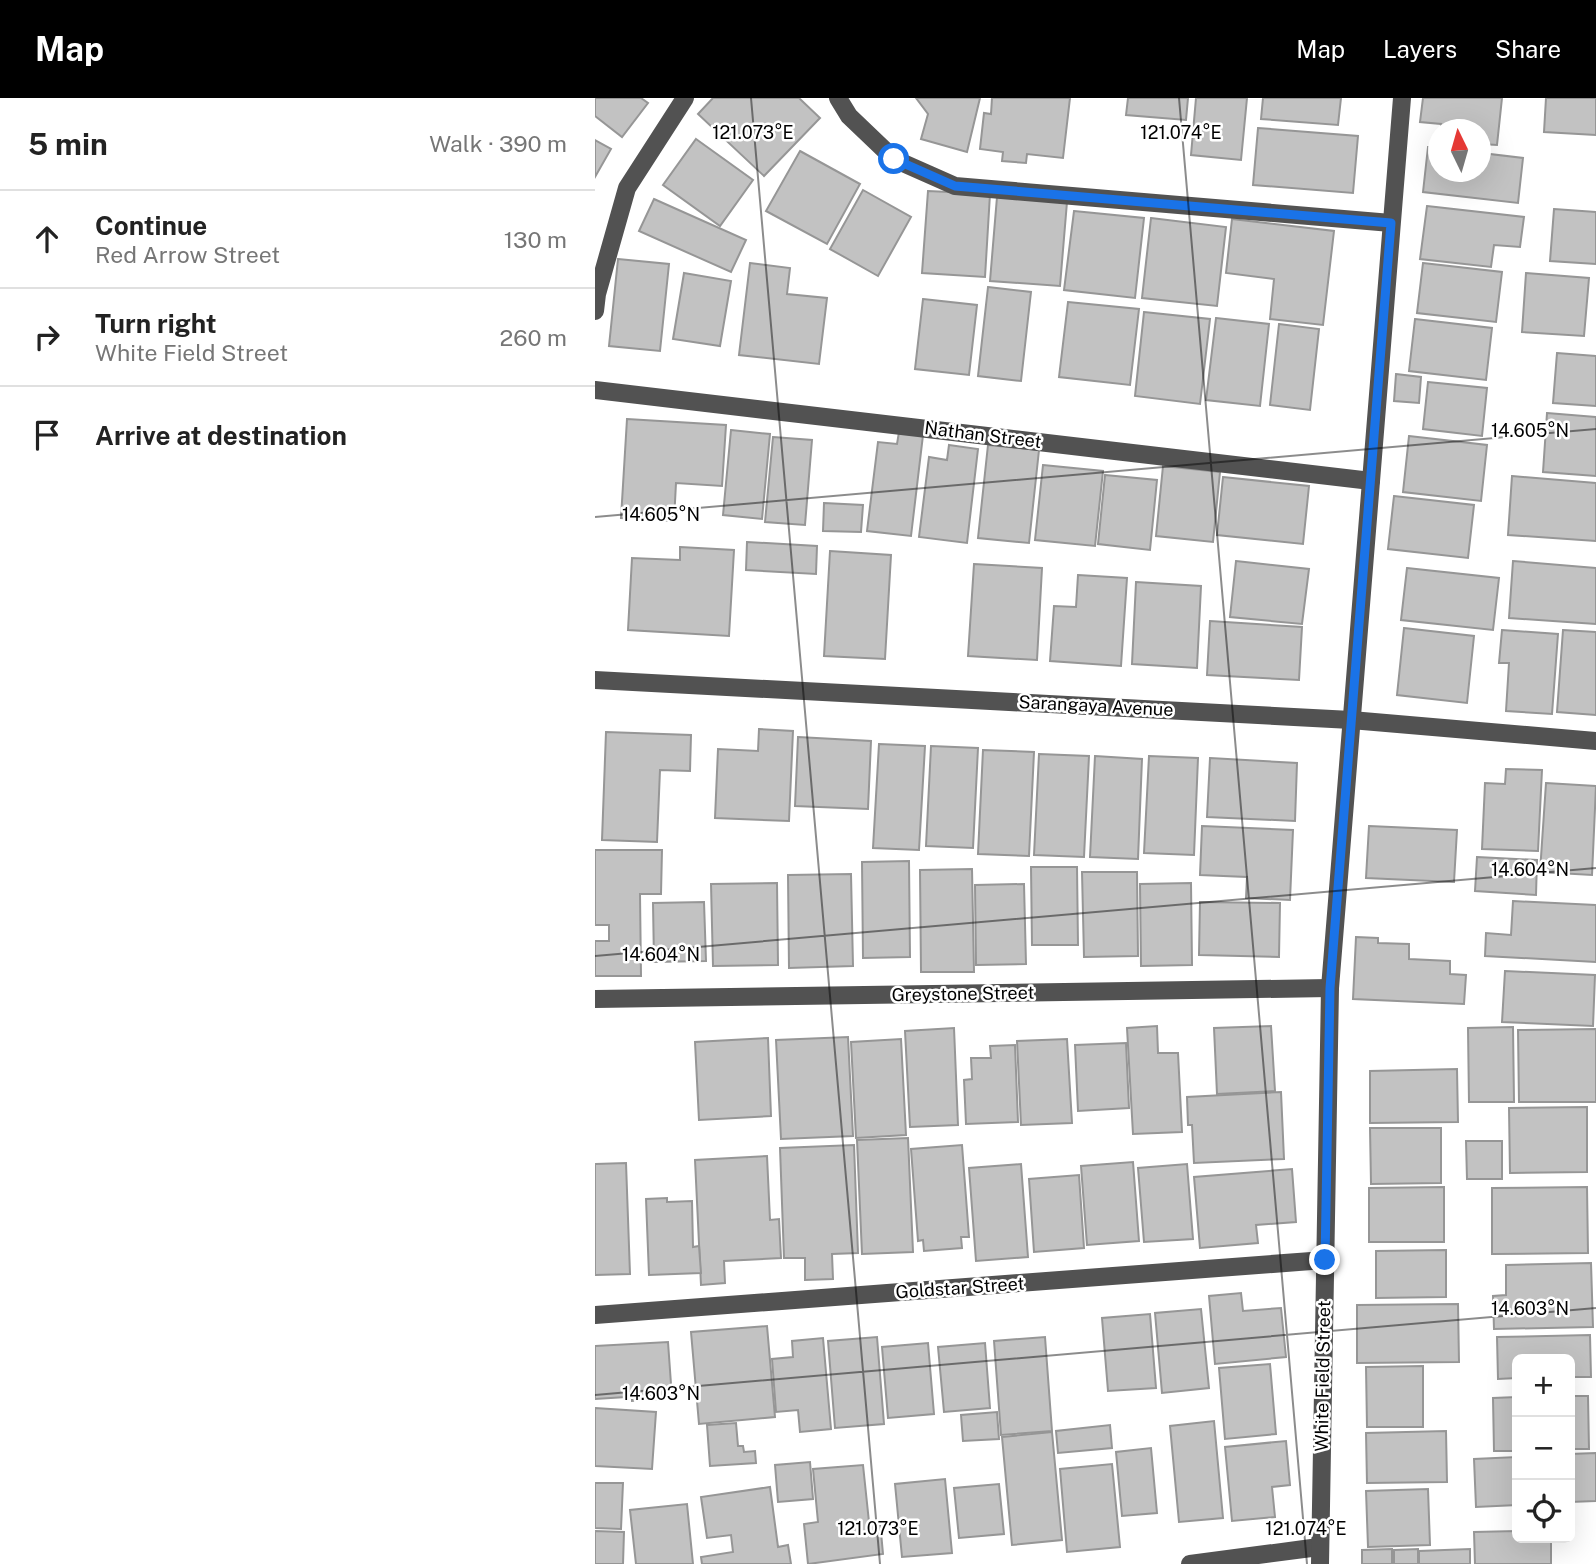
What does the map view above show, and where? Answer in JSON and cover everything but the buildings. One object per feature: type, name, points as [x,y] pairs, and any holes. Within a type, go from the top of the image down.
[{"type":"street","points":[[595,312],[597,293],[627,188],[684,98]]},
{"type":"street","points":[[838,98],[849,116],[894,159],[955,186],[1391,223]]},
{"type":"street","name":"White Field Street","points":[[1320,1556],[1330,988],[1402,98]]},
{"type":"street","name":"Nathan Street","points":[[595,390],[1371,481]]},
{"type":"street","name":"Sarangaya Avenue","points":[[595,680],[1351,720],[1596,741]]},
{"type":"street","name":"Greystone Street","points":[[595,999],[1330,988]]},
{"type":"street","name":"Goldstar Street","points":[[595,1315],[1325,1260]]},
{"type":"street","points":[[1190,1564],[1320,1556]]},
{"type":"route","points":[[894,159],[955,186],[1391,223],[1330,988],[1325,1260]]}]
